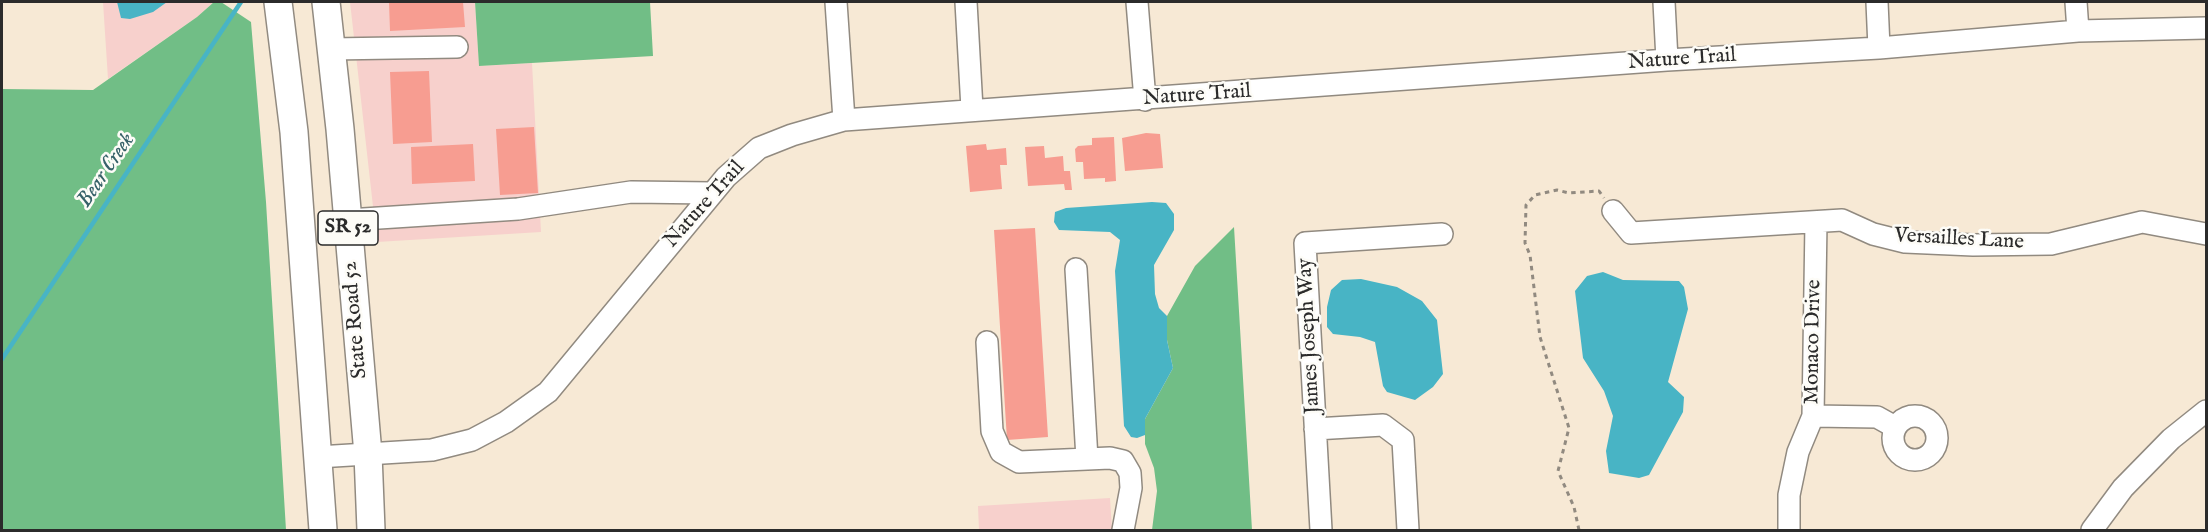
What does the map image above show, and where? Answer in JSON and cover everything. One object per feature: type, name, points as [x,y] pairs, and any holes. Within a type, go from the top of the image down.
[{"type":"main road","name":"SR 52","points":[[278,2],[294,132],[322,531]]},
{"type":"main road","name":"State Road 52","points":[[326,2],[368,454],[371,531]]},
{"type":"street","points":[[836,2],[844,120]]},
{"type":"street","points":[[966,2],[972,109]]},
{"type":"street","points":[[1137,2],[1145,100]]},
{"type":"street","points":[[1664,2],[1667,60]]},
{"type":"street","points":[[1877,2],[1880,48]]},
{"type":"street","points":[[2076,2],[2078,31]]},
{"type":"street","name":"Nature Trail","points":[[318,457],[432,450],[472,440],[506,422],[548,392],[726,177],[759,148],[792,135],[844,120],[972,109],[1145,100],[1667,60],[1880,48],[2078,31],[2206,28]]},
{"type":"street","points":[[331,49],[457,47]]},
{"type":"street","points":[[348,220],[518,209],[632,192],[712,193]]},
{"type":"street","name":"Versailles Lane","points":[[1613,211],[1631,232],[1842,220],[1873,234],[1905,242],[1973,245],[2051,244],[2142,222],[2206,234]]},
{"type":"street","name":"Monaco Drive","points":[[1790,531],[1789,495],[1798,452],[1813,417],[1816,222]]},
{"type":"street","name":"James Joseph Way","points":[[1321,531],[1305,243],[1442,234]]},
{"type":"street","points":[[1076,269],[1087,459]]},
{"type":"street","points":[[987,342],[993,431],[1000,452],[1019,462],[1110,458],[1123,461],[1130,473],[1131,488],[1123,531]]},
{"type":"street","points":[[2092,531],[2122,488],[2171,439],[2206,411]]},
{"type":"street","points":[[1813,417],[1877,417],[1895,427]]},
{"type":"street","points":[[1315,429],[1383,425],[1403,440],[1408,531]]},
{"type":"path","points":[[1579,531],[1574,507],[1558,471],[1569,428],[1540,337],[1530,255],[1525,243],[1526,205],[1535,195],[1557,190],[1569,193],[1599,191],[1613,211]]},
{"type":"shaded area","points":[[103,2],[214,2],[197,17],[108,79]]},
{"type":"shaded area","points":[[350,2],[475,2],[479,66],[532,63],[541,232],[377,242]]},
{"type":"shaded area","points":[[1110,498],[1112,530],[979,530],[978,506]]},
{"type":"green space","points":[[214,2],[221,2],[251,22],[266,202],[286,530],[2,530],[2,89],[93,90],[197,17]]},
{"type":"green space","points":[[475,2],[650,2],[653,56],[479,66]]},
{"type":"green space","points":[[1234,227],[1252,530],[1152,530],[1157,491],[1154,468],[1145,444],[1145,419],[1173,368],[1167,340],[1167,316],[1195,266]]},
{"type":"water","points":[[117,2],[167,2],[153,12],[130,19],[121,18]]},
{"type":"water","points":[[1166,203],[1174,214],[1174,230],[1154,265],[1155,294],[1159,308],[1167,316],[1167,340],[1173,368],[1145,419],[1145,435],[1137,438],[1131,437],[1124,426],[1115,271],[1120,240],[1110,232],[1059,230],[1054,222],[1055,212],[1066,208]]},
{"type":"water","points":[[1603,272],[1623,280],[1679,281],[1684,287],[1688,309],[1668,382],[1684,397],[1683,412],[1649,475],[1639,478],[1609,473],[1606,451],[1613,416],[1604,391],[1583,358],[1575,291],[1587,276]]},
{"type":"water","points":[[1361,279],[1397,287],[1422,301],[1437,320],[1443,374],[1433,387],[1415,400],[1387,392],[1383,386],[1375,342],[1360,337],[1333,334],[1327,327],[1327,307],[1331,290],[1342,280]]},
{"type":"building","points":[[389,2],[463,2],[465,27],[390,31]]},
{"type":"building","points":[[429,71],[432,142],[393,144],[390,72]]},
{"type":"building","points":[[534,127],[538,193],[500,195],[496,129]]},
{"type":"building","points":[[1146,133],[1160,134],[1163,168],[1125,171],[1122,138]]},
{"type":"building","points":[[1114,137],[1116,181],[1105,182],[1105,178],[1084,179],[1083,162],[1076,162],[1075,149],[1078,146],[1092,145],[1092,138]]},
{"type":"building","points":[[473,144],[475,181],[412,184],[411,147]]},
{"type":"building","points":[[986,144],[987,150],[1006,148],[1007,165],[1000,165],[1002,189],[970,192],[966,146]]},
{"type":"building","points":[[1044,146],[1045,158],[1063,156],[1064,171],[1070,171],[1072,190],[1065,190],[1064,184],[1028,186],[1025,147]]},
{"type":"building","points":[[1035,228],[1048,437],[1007,440],[994,230]]},
{"type":"waterway","name":"Bear Creek","points":[[2,359],[241,2]]}]
